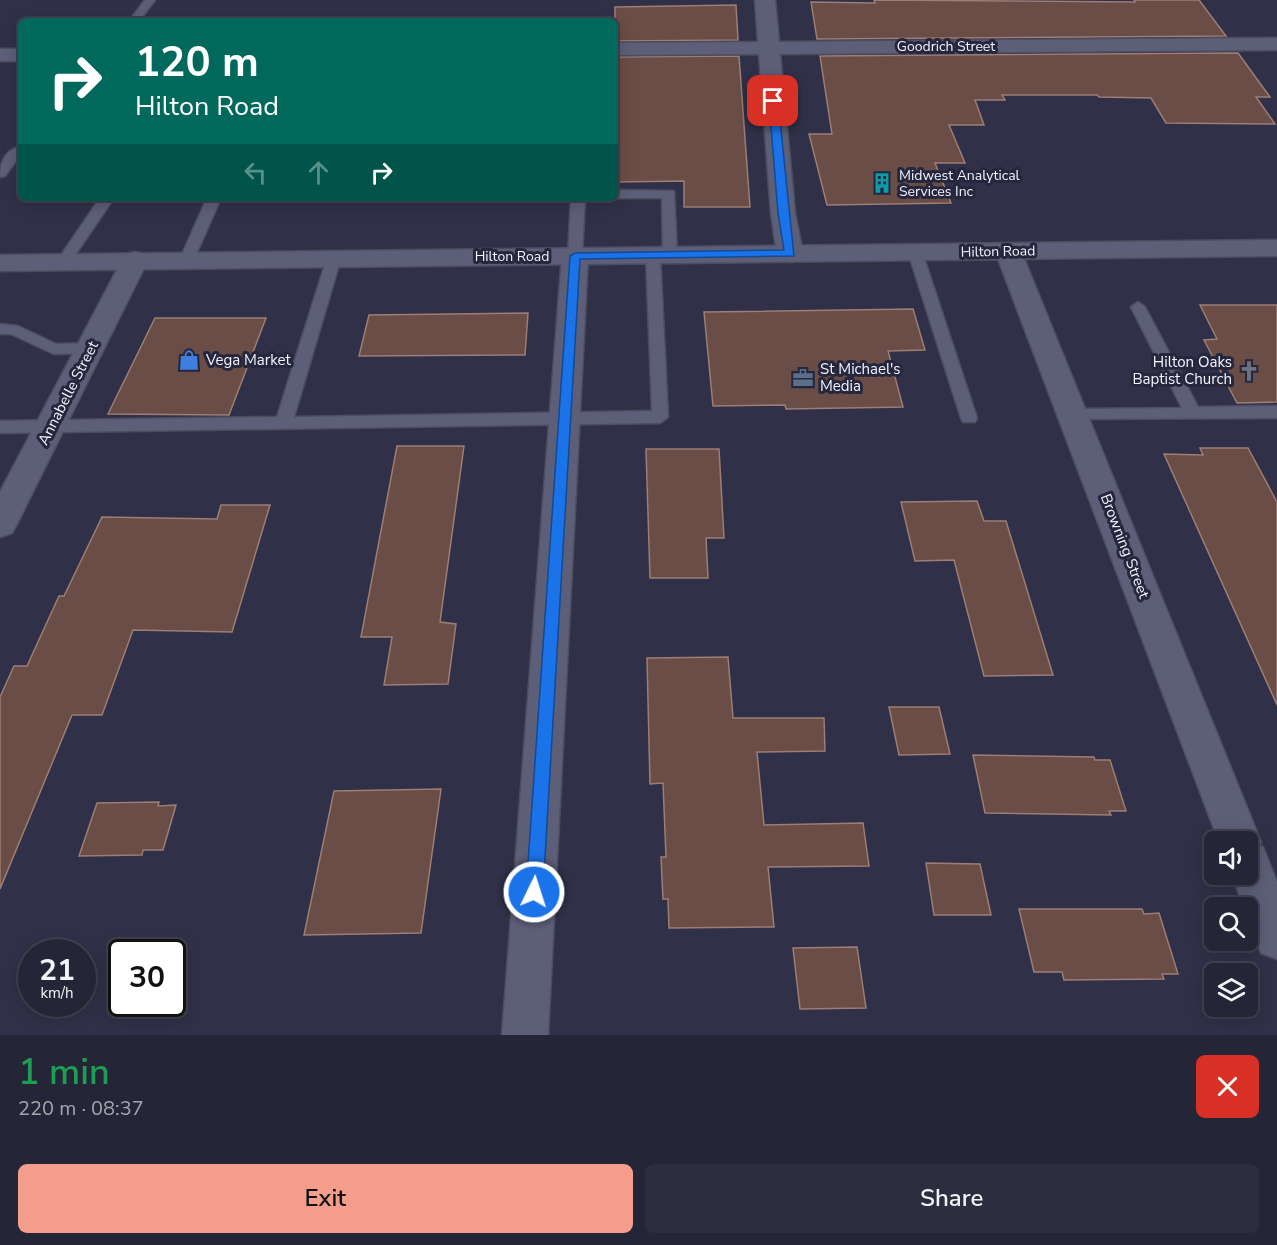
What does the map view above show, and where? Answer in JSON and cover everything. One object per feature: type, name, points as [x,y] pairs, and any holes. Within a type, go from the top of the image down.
[{"type":"street","points":[[765,0],[783,213],[790,254]]},
{"type":"street","name":"Goodrich Street","points":[[618,49],[1277,44]]},
{"type":"street","points":[[0,55],[18,55]]},
{"type":"street","name":"Hilton Road","points":[[0,263],[187,259],[1277,248]]},
{"type":"street","name":"Browning Street","points":[[1008,251],[1236,831]]},
{"type":"street","points":[[525,1035],[575,256]]},
{"type":"street","name":"Annabelle Street","points":[[0,524],[135,260]]},
{"type":"street","points":[[1257,885],[1277,937]]},
{"type":"lane","points":[[136,18],[150,0]]},
{"type":"lane","points":[[0,173],[16,152]]},
{"type":"lane","points":[[0,427],[660,417],[662,255],[669,194],[618,194]]},
{"type":"lane","points":[[64,261],[105,201]]},
{"type":"lane","points":[[187,259],[213,201]]},
{"type":"lane","points":[[575,256],[578,201]]},
{"type":"lane","points":[[915,252],[969,418]]},
{"type":"lane","points":[[284,422],[334,258]]},
{"type":"lane","points":[[1138,307],[1193,413]]},
{"type":"lane","points":[[0,328],[13,328],[54,349],[91,348]]},
{"type":"lane","points":[[1074,415],[1277,412]]},
{"type":"building","points":[[874,0],[1135,2],[1134,0],[1199,0],[1226,36],[817,39],[811,2],[875,3]]},
{"type":"building","points":[[736,5],[738,40],[618,41],[618,18],[615,18],[615,7]]},
{"type":"building","points":[[1238,53],[1270,97],[1256,97],[1275,124],[1166,123],[1151,98],[1099,97],[1097,95],[1002,95],[1005,100],[975,100],[984,125],[949,125],[965,163],[935,163],[951,203],[827,205],[809,134],[832,134],[820,56]]},
{"type":"building","points":[[739,56],[750,207],[684,207],[684,181],[618,182],[618,57]]},
{"type":"building","name":"Hilton Oaks Baptist Church","points":[[1200,305],[1277,305],[1277,402],[1237,403],[1204,340],[1217,339]]},
{"type":"building","name":"St Michael's Media","points":[[913,309],[925,350],[888,351],[903,407],[786,409],[785,405],[713,406],[704,312]]},
{"type":"building","points":[[528,313],[525,355],[359,356],[369,315]]},
{"type":"building","points":[[155,318],[266,318],[229,415],[108,414]]},
{"type":"building","points":[[397,446],[464,446],[440,622],[456,624],[448,684],[384,685],[392,637],[361,637]]},
{"type":"building","points":[[1200,448],[1248,448],[1277,502],[1277,705],[1164,454],[1203,455]]},
{"type":"building","points":[[646,449],[719,449],[724,538],[706,538],[708,578],[650,578]]},
{"type":"building","points":[[977,501],[984,521],[1006,521],[1053,675],[984,676],[954,560],[915,561],[901,502]]},
{"type":"building","points":[[221,505],[270,505],[232,632],[133,630],[102,715],[72,715],[0,889],[0,697],[14,666],[27,666],[59,596],[64,596],[102,517],[217,519]]},
{"type":"building","points":[[728,657],[733,718],[824,718],[825,751],[757,752],[764,825],[863,823],[869,866],[768,867],[774,927],[669,928],[668,899],[663,899],[661,857],[666,857],[663,783],[650,784],[647,658]]},
{"type":"building","points":[[889,707],[939,707],[950,754],[899,755]]},
{"type":"building","points":[[973,755],[1094,757],[1095,760],[1110,760],[1126,811],[1109,811],[1111,815],[985,813]]},
{"type":"building","points":[[441,789],[421,933],[304,935],[334,791]]},
{"type":"building","points":[[159,802],[158,806],[176,805],[163,850],[143,850],[142,855],[79,856],[97,803]]},
{"type":"building","points":[[926,863],[980,864],[991,915],[934,915]]},
{"type":"building","points":[[1019,909],[1142,909],[1144,914],[1159,913],[1178,974],[1162,974],[1164,979],[1064,980],[1062,972],[1034,972]]},
{"type":"building","points":[[857,947],[866,1008],[800,1009],[793,948]]},
{"type":"place","name":"Midwest Analytical Services Inc","points":[[882,183]]},
{"type":"place","name":"Vega Market","points":[[189,360]]},
{"type":"place","name":"Hilton Oaks Baptist Church","points":[[1249,371]]},
{"type":"place","name":"St Michael's Media","points":[[803,378]]},
{"type":"route","points":[[534,892],[575,256],[790,254],[783,213],[773,101]]}]
